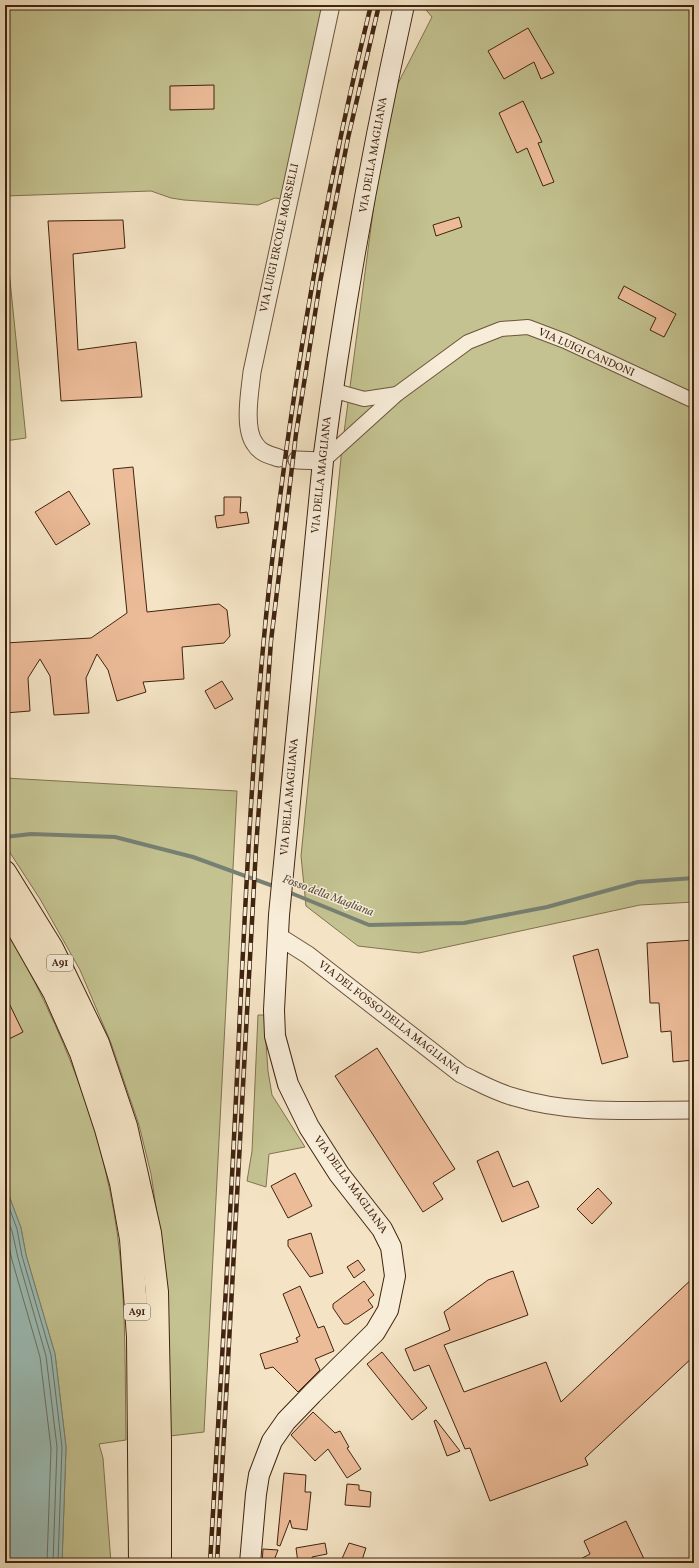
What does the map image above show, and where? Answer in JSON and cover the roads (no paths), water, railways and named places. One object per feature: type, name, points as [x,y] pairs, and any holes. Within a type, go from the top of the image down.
[{"type":"highway","name":"A91","points":[[5,872],[66,973],[95,1064],[106,1129],[121,1183],[131,1238],[138,1337],[140,1563]]},
{"type":"highway","name":"A91","points":[[5,906],[95,1064],[113,1085],[129,1141],[150,1233],[156,1285],[160,1442],[160,1563]]},
{"type":"main road","name":"VIA DELLA MAGLIANA","points":[[250,1563],[259,1475],[272,1440],[286,1421],[312,1394],[376,1332],[388,1310],[395,1276],[393,1255],[388,1238],[324,1151],[309,1127],[288,1084],[275,1036],[274,1010],[279,915],[284,857],[323,461],[332,390],[380,118],[404,5]]},
{"type":"street","name":"VIA LUIGI ERCOLE MORSELLI","points":[[279,458],[268,455],[259,450],[254,444],[251,436],[248,412],[252,372],[331,5]]},
{"type":"street","name":"VIA LUIGI CANDONI","points":[[323,461],[397,394],[468,342],[501,329],[528,327],[565,341],[694,401]]},
{"type":"street","name":"VIA LUIGI CANDONI","points":[[332,390],[364,399],[397,394]]},
{"type":"street","points":[[298,460],[323,461]]},
{"type":"street","name":"VIA DEL FOSSO DELLA MAGLIANA","points":[[278,936],[308,955],[461,1074],[487,1087],[514,1097],[584,1110],[694,1110]]},
{"type":"water","points":[[5,1185],[21,1228],[26,1255],[55,1354],[66,1447],[62,1563],[5,1563]]},
{"type":"waterway","name":"Fosso della Magliana","points":[[5,837],[31,834],[115,837],[193,857],[276,887]]},
{"type":"waterway","name":"Fosso della Magliana","points":[[286,891],[369,925],[464,923],[547,907],[638,882],[694,878]]},
{"type":"railway","points":[[210,1563],[230,1219],[248,850],[264,633],[288,434],[311,290],[338,147],[371,5]]},
{"type":"railway","points":[[217,1563],[256,848],[271,641],[296,434],[320,282],[348,138],[379,5]]}]
